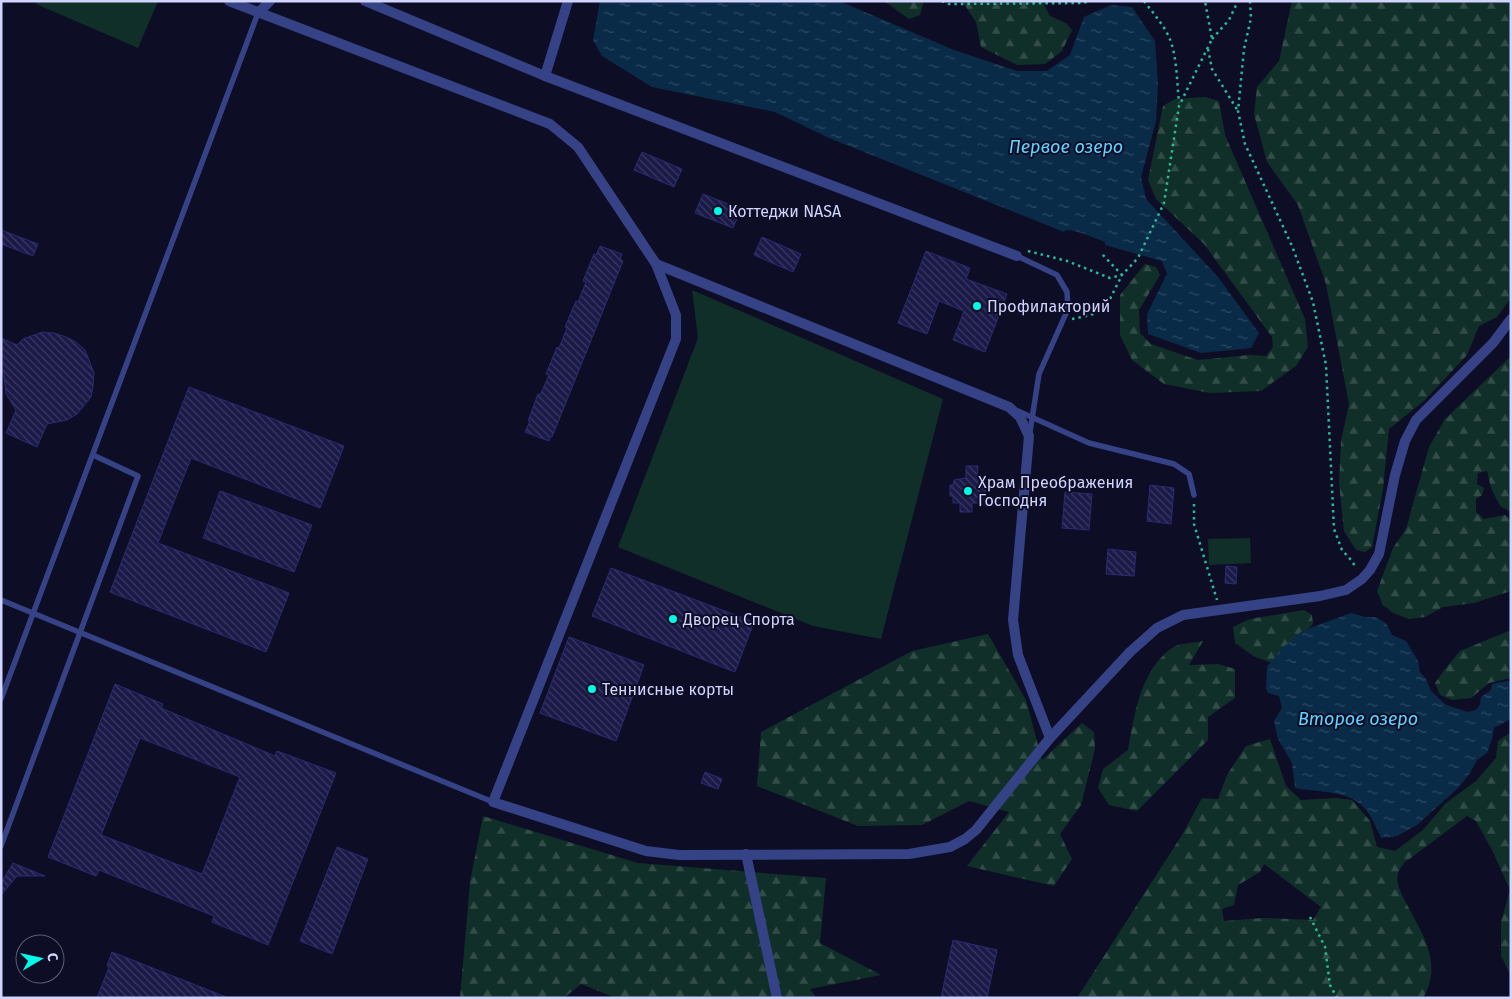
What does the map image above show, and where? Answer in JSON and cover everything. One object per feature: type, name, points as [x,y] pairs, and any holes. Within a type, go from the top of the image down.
[{"type":"street","points":[[229,1],[550,124],[578,147],[656,264],[676,315],[676,339],[493,802],[646,851],[679,854],[909,854],[950,847],[965,840],[976,830],[1050,738],[1130,652],[1157,628],[1183,615],[1320,596],[1346,590],[1362,580],[1379,554],[1395,476],[1405,440],[1416,420],[1493,343],[1511,319]]},
{"type":"street","points":[[258,13],[270,1]]},
{"type":"street","points":[[365,1],[545,76],[1018,256]]},
{"type":"street","points":[[545,76],[568,1]]},
{"type":"street","points":[[656,264],[1009,407],[1020,417],[1029,436],[1013,620],[1018,655],[1050,738]]},
{"type":"street","points":[[746,854],[777,998]]},
{"type":"lane","points":[[1,699],[258,13]]},
{"type":"lane","points":[[1018,256],[1057,275],[1067,292],[1068,309],[1039,374],[1029,436]]},
{"type":"lane","points":[[1009,407],[1089,443],[1174,464],[1189,474],[1194,495]]},
{"type":"lane","points":[[1,846],[138,476],[93,456]]},
{"type":"lane","points":[[1,600],[493,802]]},
{"type":"path","points":[[942,1],[949,4],[1084,4],[1088,1]]},
{"type":"path","points":[[1062,322],[1091,316],[1106,307],[1122,275],[1138,258],[1164,203],[1179,106],[1176,72],[1170,38],[1160,21],[1144,1]]},
{"type":"path","points":[[1206,1],[1212,39]]},
{"type":"path","points":[[1179,106],[1212,39],[1229,20],[1238,1]]},
{"type":"path","points":[[1250,1],[1251,18],[1244,49],[1238,111],[1245,144],[1292,246],[1313,302],[1326,365],[1334,529],[1342,550],[1352,561],[1362,580]]},
{"type":"path","points":[[1207,48],[1212,69],[1238,111]]},
{"type":"path","points":[[1018,256],[1028,251],[1067,262],[1110,278],[1122,275]]},
{"type":"path","points":[[1102,254],[1122,275]]},
{"type":"path","points":[[1194,495],[1194,524],[1220,610]]},
{"type":"path","points":[[1310,917],[1325,947],[1330,985],[1337,998]]},
{"type":"green space","points":[[37,1],[158,1],[138,48],[36,4]]},
{"type":"green space","points":[[884,1],[924,1],[920,15],[909,19]]},
{"type":"green space","points":[[962,1],[1045,1],[1044,5],[1050,16],[1066,23],[1072,30],[1062,51],[1045,64],[1017,65],[981,47],[976,22]]},
{"type":"green space","points":[[1292,1],[1511,1],[1511,298],[1497,317],[1479,326],[1467,355],[1425,400],[1389,429],[1383,489],[1372,547],[1365,552],[1356,550],[1344,531],[1339,483],[1341,441],[1349,404],[1326,284],[1298,205],[1267,162],[1254,114],[1257,87],[1279,61]]},
{"type":"green space","points":[[1205,97],[1219,101],[1225,135],[1305,319],[1308,347],[1296,366],[1261,391],[1210,393],[1164,384],[1132,360],[1120,335],[1120,295],[1145,264],[1156,267],[1160,275],[1139,310],[1140,333],[1151,344],[1198,360],[1249,355],[1266,356],[1273,347],[1272,337],[1204,244],[1156,199],[1148,180],[1163,106],[1175,99]]},
{"type":"green space","points":[[692,290],[943,399],[881,639],[813,626],[618,547],[698,338]]},
{"type":"green space","points":[[1511,356],[1511,512],[1500,506],[1491,488],[1487,471],[1478,473],[1477,484],[1484,488],[1482,495],[1476,499],[1476,512],[1484,519],[1505,515],[1511,520],[1511,591],[1474,603],[1443,607],[1425,617],[1409,619],[1393,613],[1383,605],[1377,591],[1393,548],[1406,529],[1429,447],[1445,419]]},
{"type":"green space","points":[[1250,538],[1251,563],[1209,565],[1208,539]]},
{"type":"green space","points":[[1304,610],[1312,615],[1313,624],[1273,663],[1255,657],[1235,643],[1233,627],[1250,619]]},
{"type":"green space","points":[[1511,630],[1511,678],[1489,683],[1471,698],[1452,700],[1440,695],[1435,683],[1460,651]]},
{"type":"green space","points":[[988,634],[1026,700],[1042,760],[1082,723],[1094,732],[1095,749],[1081,805],[1060,834],[1072,859],[1054,886],[967,866],[1009,812],[969,801],[922,825],[858,826],[757,786],[761,732],[912,651]]},
{"type":"green space","points":[[1203,641],[1189,665],[1218,664],[1235,669],[1235,698],[1208,717],[1208,740],[1137,811],[1109,805],[1098,788],[1103,769],[1128,750],[1141,694],[1153,668],[1161,657],[1175,646]]},
{"type":"green space","points":[[1511,732],[1511,975],[1501,956],[1501,922],[1510,890],[1493,852],[1476,821],[1467,816],[1404,863],[1398,873],[1400,890],[1423,935],[1431,960],[1429,985],[1423,998],[1077,998],[1182,835],[1202,798],[1218,799],[1227,775],[1246,746],[1270,739],[1286,786],[1301,800],[1336,798],[1352,800],[1370,821],[1377,847],[1395,851],[1424,829],[1446,803],[1476,781],[1496,758],[1498,741]],"holes":[[[1264,864],[1321,907],[1313,920],[1263,918],[1224,921],[1222,909],[1234,905],[1238,885],[1260,872]]]},
{"type":"green space","points":[[483,816],[638,863],[826,878],[820,943],[881,975],[810,989],[816,998],[616,998],[581,984],[564,998],[460,998],[470,882]]},
{"type":"water","name":"Первое озеро","points":[[600,1],[839,1],[954,50],[1017,71],[1047,71],[1070,55],[1084,17],[1111,5],[1132,7],[1155,41],[1158,84],[1156,121],[1141,177],[1146,199],[1218,277],[1259,333],[1251,348],[1201,353],[1148,334],[1147,314],[1167,274],[1162,261],[1105,245],[1105,242],[1081,233],[1066,230],[1064,232],[829,138],[775,112],[652,87],[602,56],[593,40]]},
{"type":"water","name":"Второе озеро","points":[[1351,613],[1365,617],[1375,617],[1386,623],[1392,635],[1406,641],[1418,661],[1420,672],[1426,679],[1431,691],[1446,705],[1468,712],[1476,710],[1480,705],[1481,697],[1491,690],[1492,684],[1511,682],[1511,719],[1494,728],[1487,753],[1477,760],[1459,787],[1417,825],[1397,836],[1381,838],[1367,811],[1360,804],[1344,795],[1295,788],[1292,763],[1278,739],[1274,721],[1282,708],[1279,696],[1268,693],[1266,688],[1267,667],[1281,649],[1302,631]]},
{"type":"building","points":[[642,152],[682,169],[674,187],[634,170]]},
{"type":"building","name":"Коттеджи NASA","points":[[703,194],[741,209],[733,228],[695,213]]},
{"type":"building","points":[[1,230],[38,244],[33,256],[1,244]]},
{"type":"building","points":[[762,237],[801,254],[793,272],[754,255]]},
{"type":"building","points":[[600,246],[622,254],[620,259],[623,261],[549,441],[525,432],[538,394],[540,395],[549,375],[546,374],[567,328],[565,327],[586,282],[583,281],[594,254],[596,255]]},
{"type":"building","name":"Профилакторий","points":[[926,251],[970,268],[966,279],[1007,294],[985,352],[953,340],[964,311],[939,301],[927,334],[898,323]]},
{"type":"building","points":[[42,332],[54,333],[76,342],[85,350],[94,373],[91,397],[77,414],[67,420],[47,424],[37,447],[6,433],[16,410],[6,394],[4,377],[1,375],[1,338],[17,345],[23,339]]},
{"type":"building","points":[[189,387],[344,446],[320,508],[191,458],[158,543],[289,593],[266,652],[110,592]]},
{"type":"building","name":"Храм Преображения Господня","points":[[966,466],[978,466],[977,480],[981,480],[981,484],[986,484],[985,500],[981,500],[981,503],[972,503],[972,512],[960,512],[960,503],[953,503],[953,496],[950,496],[950,485],[953,485],[954,480],[966,478]]},
{"type":"building","points":[[1150,485],[1174,488],[1171,524],[1147,521]]},
{"type":"building","points":[[220,491],[312,525],[294,572],[203,538]]},
{"type":"building","points":[[1065,492],[1092,494],[1089,530],[1062,528]]},
{"type":"building","points":[[1108,549],[1136,552],[1134,576],[1106,574]]},
{"type":"building","points":[[1226,566],[1237,567],[1236,584],[1225,583]]},
{"type":"building","name":"Дворец Спорта","points":[[611,568],[754,622],[735,672],[592,616]]},
{"type":"building","name":"Теннисные корты","points":[[569,637],[644,665],[616,741],[540,713]]},
{"type":"building","points":[[115,684],[163,704],[161,708],[275,756],[277,751],[336,773],[268,945],[212,922],[214,916],[99,870],[96,876],[48,857]],"holes":[[[140,738],[240,777],[202,874],[101,835]]]},
{"type":"building","points":[[705,772],[722,779],[718,789],[701,783]]},
{"type":"building","points":[[337,847],[368,859],[332,954],[300,941]]},
{"type":"building","points":[[13,863],[45,876],[17,876],[1,895],[1,883]]},
{"type":"building","points":[[953,940],[997,950],[987,998],[941,998]]},
{"type":"building","points":[[112,952],[226,998],[97,998],[109,967],[107,966]]},
{"type":"place","name":"Коттеджи NASA","points":[[718,211]]},
{"type":"place","name":"Профилакторий","points":[[977,306]]},
{"type":"place","name":"Храм Преображения Господня","points":[[968,491]]},
{"type":"place","name":"Дворец Спорта","points":[[673,619]]},
{"type":"place","name":"Теннисные корты","points":[[592,689]]}]
